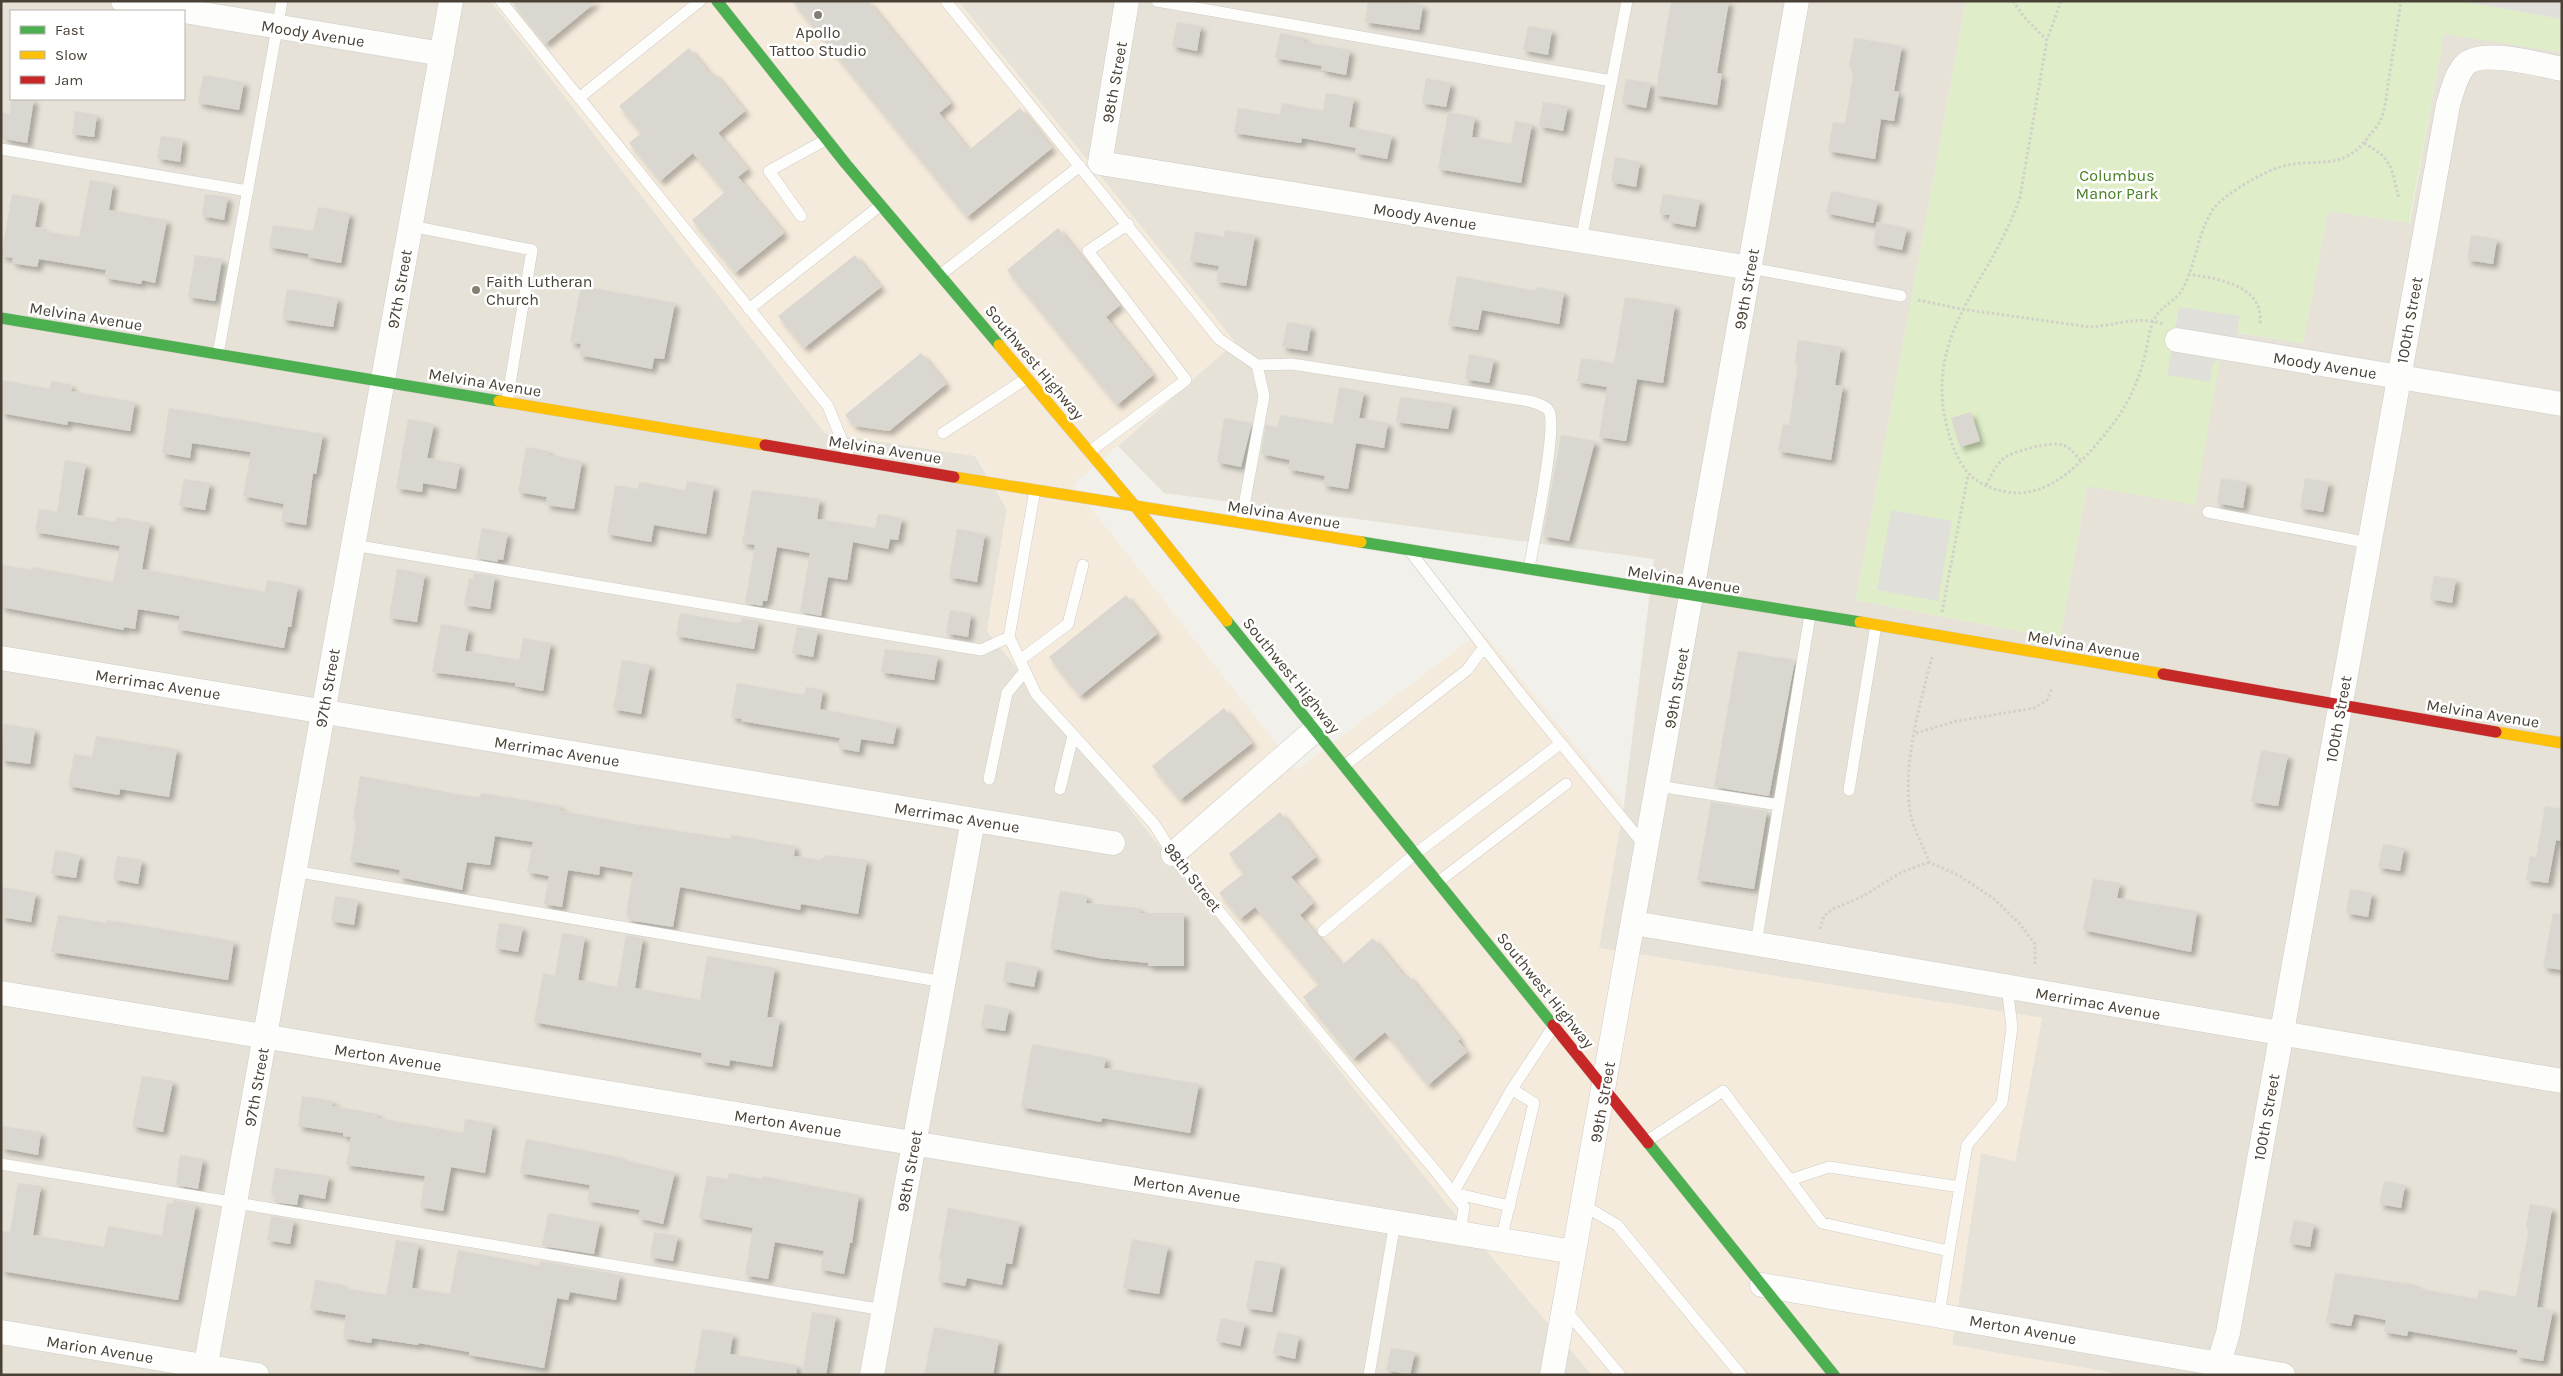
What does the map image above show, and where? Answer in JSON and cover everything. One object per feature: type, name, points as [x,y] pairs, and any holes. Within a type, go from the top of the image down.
[{"type":"street","name":"Moody Avenue","points":[[123,1],[178,10]]},
{"type":"street","name":"97th Street","points":[[204,1370],[451,1]]},
{"type":"street","name":"Southwest Highway","points":[[717,1],[881,205],[1135,506],[1834,1375]]},
{"type":"street","name":"98th Street","points":[[1090,165],[1128,1]]},
{"type":"street","name":"99th Street","points":[[1552,1375],[1797,1]]},
{"type":"street","name":"Moody Avenue","points":[[185,11],[442,54]]},
{"type":"street","name":"100th Street","points":[[2216,1370],[2228,1333],[2448,105],[2456,80],[2465,65],[2478,58],[2491,57],[2562,69]]},
{"type":"street","name":"Moody Avenue","points":[[1090,165],[1582,240],[1750,268]]},
{"type":"street","name":"Melvina Avenue","points":[[1,318],[1035,490],[1692,597],[1876,625],[2562,743]]},
{"type":"street","name":"Moody Avenue","points":[[2171,333],[2398,377],[2562,404]]},
{"type":"street","name":"Merrimac Avenue","points":[[1,658],[1113,843]]},
{"type":"street","points":[[1173,854],[1315,730]]},
{"type":"street","name":"98th Street","points":[[872,1375],[973,820]]},
{"type":"street","name":"Merrimac Avenue","points":[[1634,923],[2281,1035],[2562,1081]]},
{"type":"street","name":"Merton Avenue","points":[[1,993],[1574,1252]]},
{"type":"street","name":"Merton Avenue","points":[[1762,1285],[1939,1315],[2216,1370],[2283,1375]]},
{"type":"street","name":"Marion Avenue","points":[[1,1332],[204,1370],[257,1375]]},
{"type":"lane","points":[[218,354],[282,1]]},
{"type":"lane","points":[[501,1],[828,406],[850,459]]},
{"type":"lane","points":[[580,98],[700,1]]},
{"type":"lane","points":[[946,1],[1090,165],[1128,224],[1219,339],[1256,365],[1292,364],[1529,401],[1547,408],[1550,413],[1551,436],[1529,570]]},
{"type":"lane","points":[[1156,1],[1612,81]]},
{"type":"lane","points":[[1582,240],[1627,1]]},
{"type":"lane","points":[[801,216],[769,171],[827,139]]},
{"type":"lane","points":[[1,148],[248,190]]},
{"type":"lane","points":[[940,275],[1090,165]]},
{"type":"lane","points":[[749,308],[881,205]]},
{"type":"lane","points":[[1089,452],[1186,380],[1088,251],[1128,224]]},
{"type":"lane","points":[[411,226],[532,250],[507,402]]},
{"type":"lane","points":[[1750,268],[1900,296]]},
{"type":"lane","points":[[1241,523],[1264,396],[1256,365]]},
{"type":"lane","points":[[943,433],[1027,378]]},
{"type":"lane","points":[[353,546],[981,650],[1009,637],[1035,490]]},
{"type":"lane","points":[[2208,512],[2369,543]]},
{"type":"lane","points":[[1410,551],[1560,744],[1647,849]]},
{"type":"lane","points":[[989,779],[1007,693],[1022,665],[1068,624],[1083,566]]},
{"type":"lane","points":[[1756,944],[1810,615]]},
{"type":"lane","points":[[1849,790],[1876,625]]},
{"type":"lane","name":"98th Street","points":[[1009,637],[1036,694],[1072,736],[1154,824],[1173,854],[1265,968],[1464,1207],[1460,1234]]},
{"type":"lane","points":[[1344,766],[1467,670],[1484,647]]},
{"type":"lane","points":[[1060,789],[1072,736]]},
{"type":"lane","points":[[1323,930],[1415,854],[1560,744]]},
{"type":"lane","points":[[1438,882],[1566,784]]},
{"type":"lane","points":[[1658,786],[1779,805]]},
{"type":"lane","points":[[294,872],[944,982]]},
{"type":"lane","points":[[1939,1315],[1948,1251],[1967,1145],[2002,1104],[2012,1026],[2008,987]]},
{"type":"lane","points":[[1510,1206],[1453,1193],[1512,1089],[1554,1026]]},
{"type":"lane","points":[[1501,1240],[1534,1103],[1512,1089]]},
{"type":"lane","points":[[1647,1141],[1723,1091],[1822,1223],[1948,1251]]},
{"type":"lane","points":[[1,1164],[884,1310]]},
{"type":"lane","points":[[1790,1180],[1829,1167],[1960,1187]]},
{"type":"lane","points":[[1583,1205],[1617,1225],[1741,1375]]},
{"type":"lane","points":[[1369,1375],[1395,1222]]},
{"type":"lane","points":[[1564,1308],[1620,1375]]},
{"type":"path","points":[[2013,1],[2024,17],[2047,40]]},
{"type":"path","points":[[2061,1],[2047,40],[2020,197],[2012,222],[1961,309],[1952,329],[1942,375],[1949,434],[1958,460],[1968,475],[1986,485],[2012,493],[2030,491],[2058,480],[2081,460],[2109,430],[2129,401],[2138,378],[2153,321],[2161,308],[2182,291],[2210,216],[2228,193],[2279,167],[2330,163],[2346,158],[2364,143],[2381,120],[2402,1]]},
{"type":"path","points":[[2364,143],[2380,152],[2389,161],[2399,199]]},
{"type":"path","points":[[2188,274],[2237,285],[2249,293],[2258,306],[2260,325]]},
{"type":"path","points":[[1918,300],[1961,309],[2090,328],[2137,320],[2153,321],[2171,333]]},
{"type":"path","points":[[1986,485],[1996,465],[2012,453],[2054,444],[2063,445],[2072,450],[2081,460]]},
{"type":"path","points":[[1942,616],[1968,475]]},
{"type":"path","points":[[1932,656],[1915,734],[1907,786],[1912,818],[1929,862],[1960,876],[1994,899],[2035,944],[2034,964]]},
{"type":"path","points":[[1915,734],[1957,721],[2034,708],[2047,700],[2052,688]]},
{"type":"path","points":[[1820,929],[1824,916],[1832,909],[1863,896],[1902,872],[1929,862]]},
{"type":"shaded area","points":[[1,1],[491,1],[825,433],[975,456],[1007,509],[987,631],[1446,1203],[1592,1375],[1,1375]]},
{"type":"shaded area","points":[[491,1],[958,1],[1235,342],[1073,485],[1297,770],[1482,631],[1624,805],[1599,948],[2042,1018],[2015,1161],[1981,1153],[1952,1345],[2126,1375],[1592,1375],[1446,1203],[987,631],[1007,509],[976,456],[825,433]]},
{"type":"shaded area","points":[[958,1],[1966,1],[1856,600],[2060,639],[2087,486],[2225,331],[2303,343],[2328,210],[2410,223],[2444,33],[2562,52],[2562,1375],[2126,1375],[1952,1345],[1981,1153],[2015,1161],[2042,1018],[1598,948],[1624,805],[1654,559],[1164,493],[1118,446],[1235,342]]},
{"type":"shaded area","points":[[2460,1],[2562,1],[2562,19]]},
{"type":"shaded area","points":[[2179,307],[2240,316],[2236,337],[2212,365],[2210,382],[2167,375]]},
{"type":"shaded area","points":[[1891,510],[1952,521],[1938,601],[1877,590]]},
{"type":"green space","name":"Columbus Manor Park","points":[[1966,1],[2562,1],[2562,52],[2444,34],[2409,223],[2328,211],[2303,343],[2225,331],[2195,505],[2087,486],[2060,639],[1856,600]]},
{"type":"building","points":[[511,1],[597,1],[545,44]]},
{"type":"building","points":[[792,1],[868,1],[951,103],[939,113],[969,150],[1020,108],[1052,148],[967,217]]},
{"type":"building","points":[[1368,1],[1403,1],[1423,5],[1419,30],[1365,22]]},
{"type":"building","points":[[1671,1],[1729,1],[1717,73],[1722,74],[1717,105],[1655,95]]},
{"type":"building","points":[[1177,22],[1201,26],[1197,51],[1172,46]]},
{"type":"building","points":[[1528,26],[1552,30],[1548,55],[1523,50]]},
{"type":"building","points":[[1280,33],[1304,38],[1304,42],[1350,50],[1346,75],[1321,70],[1322,66],[1275,58]]},
{"type":"building","points":[[1854,38],[1902,46],[1894,91],[1899,92],[1894,121],[1881,119],[1875,159],[1828,151],[1833,122],[1845,124],[1854,68],[1849,67]]},
{"type":"building","points":[[689,48],[711,75],[714,73],[745,111],[718,133],[748,169],[738,177],[784,233],[735,273],[692,220],[725,192],[693,153],[660,181],[629,143],[641,133],[619,106]]},
{"type":"building","points":[[203,75],[244,82],[239,110],[198,103]]},
{"type":"building","points":[[1426,78],[1451,83],[1446,107],[1422,103]]},
{"type":"building","points":[[1626,79],[1651,83],[1646,108],[1622,103]]},
{"type":"building","points":[[1326,93],[1354,98],[1349,127],[1392,135],[1387,159],[1355,153],[1356,148],[1302,138],[1301,143],[1234,133],[1238,108],[1280,115],[1282,103],[1323,111]]},
{"type":"building","points":[[11,100],[34,100],[27,143],[5,139],[5,136],[1,135],[1,112],[10,114]]},
{"type":"building","points":[[1543,102],[1568,106],[1563,131],[1539,126]]},
{"type":"building","points":[[75,111],[97,115],[94,137],[72,134]]},
{"type":"building","points":[[1448,112],[1475,117],[1472,137],[1511,144],[1515,121],[1532,124],[1521,183],[1438,169]]},
{"type":"building","points":[[161,136],[183,139],[180,162],[157,158]]},
{"type":"building","points":[[1615,157],[1640,162],[1636,187],[1611,182]]},
{"type":"building","points":[[90,180],[113,184],[109,210],[167,220],[155,283],[142,280],[141,284],[105,278],[106,270],[39,259],[37,267],[12,263],[13,258],[1,256],[12,194],[40,199],[35,227],[44,228],[43,231],[79,237]]},
{"type":"building","points":[[1831,191],[1878,201],[1873,223],[1826,213]]},
{"type":"building","points":[[205,194],[228,197],[224,220],[202,216]]},
{"type":"building","points":[[1663,194],[1700,200],[1695,227],[1668,222],[1670,215],[1659,214]]},
{"type":"building","points":[[318,207],[350,213],[341,263],[308,257],[309,254],[269,247],[273,225],[313,231]]},
{"type":"building","points":[[1877,222],[1907,228],[1902,250],[1873,244]]},
{"type":"building","points":[[1058,228],[1120,305],[1106,317],[1153,375],[1117,405],[1007,270]]},
{"type":"building","points":[[1225,230],[1255,235],[1246,286],[1216,281],[1219,266],[1190,261],[1195,232],[1224,237]]},
{"type":"building","points":[[2471,235],[2497,239],[2493,264],[2467,260]]},
{"type":"building","points":[[195,255],[222,259],[215,301],[188,297]]},
{"type":"building","points":[[855,255],[881,287],[804,348],[778,316]]},
{"type":"building","points":[[1457,276],[1535,291],[1536,287],[1564,292],[1559,324],[1482,310],[1478,330],[1448,325]]},
{"type":"building","points":[[581,286],[675,303],[664,359],[654,358],[652,369],[579,355],[581,344],[570,342]]},
{"type":"building","points":[[287,289],[338,298],[333,327],[282,319]]},
{"type":"building","points":[[1625,297],[1675,305],[1663,383],[1637,379],[1626,441],[1599,437],[1607,387],[1577,382],[1581,358],[1614,363]]},
{"type":"building","points":[[1287,322],[1311,326],[1307,351],[1282,347]]},
{"type":"building","points":[[1798,340],[1841,347],[1835,385],[1843,386],[1831,460],[1778,451],[1783,424],[1789,425],[1798,363],[1795,362]]},
{"type":"building","points":[[921,353],[946,384],[889,431],[854,426],[845,415]]},
{"type":"building","points":[[1469,354],[1494,359],[1489,383],[1465,379]]},
{"type":"building","points":[[1,380],[50,389],[51,381],[72,385],[71,391],[135,402],[130,431],[68,421],[67,425],[1,413]]},
{"type":"building","points":[[1339,387],[1364,392],[1359,418],[1388,423],[1384,448],[1356,443],[1348,489],[1323,485],[1325,476],[1288,469],[1290,460],[1261,454],[1266,425],[1278,428],[1280,415],[1333,424]]},
{"type":"building","points":[[1400,397],[1453,404],[1448,429],[1396,422]]},
{"type":"building","points":[[169,408],[323,434],[316,474],[313,473],[306,525],[281,521],[284,504],[243,496],[251,452],[192,443],[190,458],[162,453]]},
{"type":"building","points":[[1971,412],[1980,441],[1960,447],[1951,418]]},
{"type":"building","points":[[1224,418],[1252,423],[1241,467],[1217,462]]},
{"type":"building","points":[[408,419],[434,424],[427,458],[460,464],[456,489],[423,483],[422,492],[396,488]]},
{"type":"building","points":[[1561,435],[1595,441],[1569,541],[1543,536]]},
{"type":"building","points":[[526,447],[549,451],[549,455],[582,461],[574,509],[546,505],[547,497],[518,492]]},
{"type":"building","points":[[65,460],[86,464],[77,515],[116,522],[117,517],[150,523],[142,569],[265,592],[267,580],[298,586],[291,627],[288,627],[284,648],[177,629],[180,616],[138,609],[135,629],[124,627],[124,630],[1,607],[1,565],[32,570],[32,567],[113,582],[120,546],[35,532],[39,509],[57,512]]},
{"type":"building","points":[[2221,478],[2247,482],[2243,508],[2217,503]]},
{"type":"building","points":[[2305,478],[2329,482],[2323,512],[2300,508]]},
{"type":"building","points":[[184,479],[210,483],[205,510],[179,506]]},
{"type":"building","points":[[687,481],[714,486],[706,534],[654,525],[651,542],[607,534],[615,485],[638,489],[639,482],[685,490]]},
{"type":"building","points":[[752,490],[820,499],[817,519],[875,528],[878,514],[902,518],[898,540],[890,539],[888,549],[853,542],[847,580],[828,577],[821,616],[800,612],[810,553],[777,547],[767,601],[763,601],[762,606],[745,603],[755,545],[742,543]]},
{"type":"building","points":[[482,528],[508,533],[503,560],[498,559],[498,562],[476,558]]},
{"type":"building","points":[[957,529],[985,534],[977,582],[949,577]]},
{"type":"building","points":[[397,569],[425,574],[417,622],[389,618]]},
{"type":"building","points":[[474,573],[495,576],[490,609],[464,605],[469,578],[473,579]]},
{"type":"building","points":[[2434,576],[2456,579],[2452,603],[2430,599]]},
{"type":"building","points":[[1126,595],[1157,634],[1080,696],[1049,657]]},
{"type":"building","points":[[950,610],[971,614],[968,637],[946,633]]},
{"type":"building","points":[[680,613],[736,623],[741,622],[742,618],[759,621],[754,649],[676,636]]},
{"type":"building","points":[[441,624],[469,629],[465,651],[519,660],[523,638],[551,643],[543,691],[515,686],[515,683],[432,672]]},
{"type":"building","points":[[797,627],[818,630],[813,657],[792,653]]},
{"type":"building","points":[[885,649],[938,656],[934,680],[881,672]]},
{"type":"building","points":[[1738,651],[1795,660],[1769,796],[1714,787]]},
{"type":"building","points":[[622,660],[650,665],[641,714],[613,709]]},
{"type":"building","points":[[737,683],[804,695],[806,687],[823,690],[820,709],[897,724],[893,744],[861,739],[859,752],[838,748],[840,738],[741,721],[742,719],[731,717]]},
{"type":"building","points":[[1224,708],[1252,743],[1180,800],[1152,766]]},
{"type":"building","points":[[4,724],[35,729],[30,764],[1,760]]},
{"type":"building","points":[[96,736],[177,749],[169,797],[120,789],[119,795],[68,786],[74,754],[92,757]]},
{"type":"building","points":[[2261,750],[2288,755],[2278,806],[2251,802]]},
{"type":"building","points":[[360,776],[468,796],[480,797],[481,793],[560,806],[560,810],[627,823],[730,839],[731,835],[795,846],[794,856],[820,860],[827,855],[867,860],[858,914],[801,904],[800,910],[680,887],[673,927],[628,920],[629,916],[626,915],[633,872],[600,866],[599,875],[568,870],[562,907],[544,904],[549,876],[527,872],[533,842],[495,836],[490,865],[467,862],[462,890],[399,877],[400,870],[350,861],[357,820],[353,819]]},
{"type":"building","points":[[1711,802],[1767,811],[1754,889],[1697,880]]},
{"type":"building","points":[[2545,806],[2562,809],[2562,841],[2556,840],[2548,883],[2526,880],[2530,856],[2536,857]]},
{"type":"building","points":[[1280,812],[1316,857],[1291,877],[1313,903],[1300,915],[1342,965],[1373,938],[1405,977],[1408,975],[1460,1039],[1458,1041],[1467,1052],[1428,1085],[1385,1032],[1353,1059],[1303,997],[1319,984],[1255,907],[1240,919],[1219,893],[1244,873],[1229,854]]},
{"type":"building","points":[[2383,844],[2404,848],[2400,871],[2378,867]]},
{"type":"building","points":[[55,850],[80,855],[76,878],[51,874]]},
{"type":"building","points":[[117,856],[142,860],[138,884],[113,879]]},
{"type":"building","points":[[2093,879],[2120,883],[2117,898],[2197,911],[2191,952],[2083,930]]},
{"type":"building","points":[[1,887],[36,893],[31,922],[1,917]]},
{"type":"building","points":[[2350,889],[2372,893],[2368,917],[2346,913]]},
{"type":"building","points":[[1060,891],[1087,896],[1086,903],[1140,908],[1140,913],[1184,913],[1184,966],[1148,966],[1148,963],[1099,958],[1050,948]]},
{"type":"building","points":[[335,896],[358,900],[354,925],[331,921]]},
{"type":"building","points":[[2553,913],[2562,914],[2562,970],[2543,967]]},
{"type":"building","points":[[58,915],[107,923],[107,920],[234,941],[228,980],[51,952]]},
{"type":"building","points":[[499,923],[523,927],[518,952],[495,948]]},
{"type":"building","points":[[562,933],[585,937],[578,980],[617,987],[626,935],[643,938],[635,988],[700,1000],[707,956],[775,968],[767,1017],[780,1019],[772,1067],[730,1060],[729,1066],[701,1061],[702,1053],[534,1022],[543,973],[555,976]]},
{"type":"building","points":[[1006,961],[1038,967],[1034,987],[1003,981]]},
{"type":"building","points":[[985,1004],[1009,1009],[1005,1031],[981,1027]]},
{"type":"building","points":[[1032,1044],[1106,1058],[1104,1068],[1199,1084],[1190,1133],[1102,1118],[1101,1122],[1021,1107]]},
{"type":"building","points":[[142,1076],[173,1081],[163,1132],[132,1126]]},
{"type":"building","points":[[302,1096],[333,1101],[332,1106],[378,1114],[377,1118],[463,1133],[465,1119],[493,1124],[485,1173],[451,1167],[443,1211],[420,1207],[425,1176],[346,1165],[351,1137],[343,1136],[343,1133],[298,1126]]},
{"type":"building","points":[[1,1126],[41,1132],[38,1155],[1,1148]]},
{"type":"building","points":[[526,1139],[623,1158],[623,1160],[675,1172],[663,1224],[638,1218],[640,1210],[587,1201],[590,1185],[520,1173]]},
{"type":"building","points":[[180,1155],[203,1159],[198,1189],[176,1185]]},
{"type":"building","points":[[275,1168],[329,1176],[325,1199],[299,1194],[297,1205],[274,1202],[275,1194],[271,1193]]},
{"type":"building","points":[[729,1173],[762,1179],[762,1176],[859,1195],[852,1243],[850,1243],[844,1274],[820,1269],[824,1251],[775,1242],[768,1279],[745,1275],[753,1228],[699,1218],[707,1176],[728,1179]]},
{"type":"building","points":[[2384,1181],[2405,1185],[2401,1208],[2379,1204]]},
{"type":"building","points":[[18,1183],[41,1186],[33,1235],[104,1247],[108,1226],[162,1236],[167,1203],[173,1204],[173,1200],[196,1204],[178,1300],[1,1271],[1,1231],[10,1232]]},
{"type":"building","points":[[2530,1204],[2552,1208],[2537,1307],[2553,1310],[2543,1361],[2516,1357],[2518,1350],[2408,1331],[2407,1336],[2384,1332],[2386,1320],[2354,1314],[2351,1326],[2326,1322],[2335,1273],[2416,1285],[2415,1288],[2477,1299],[2479,1290],[2516,1297],[2529,1228],[2526,1228]]},
{"type":"building","points":[[948,1208],[1020,1222],[1012,1264],[1006,1263],[1002,1285],[967,1278],[965,1286],[938,1281],[942,1261],[939,1260]]},
{"type":"building","points":[[548,1213],[600,1222],[594,1254],[542,1246]]},
{"type":"building","points":[[271,1216],[294,1220],[290,1244],[267,1240]]},
{"type":"building","points":[[2294,1220],[2314,1224],[2310,1247],[2289,1243]]},
{"type":"building","points":[[654,1232],[678,1236],[673,1261],[650,1257]]},
{"type":"building","points":[[1132,1239],[1168,1246],[1159,1294],[1123,1288]]},
{"type":"building","points":[[396,1240],[419,1244],[412,1288],[450,1294],[458,1250],[539,1266],[540,1261],[620,1275],[616,1300],[570,1292],[568,1300],[557,1298],[544,1368],[469,1355],[469,1352],[419,1343],[418,1345],[372,1338],[371,1343],[343,1338],[346,1315],[310,1309],[315,1280],[343,1285],[342,1288],[386,1295]]},
{"type":"building","points":[[1255,1260],[1281,1264],[1272,1312],[1246,1308]]},
{"type":"building","points":[[812,1312],[836,1316],[826,1375],[802,1375]]},
{"type":"building","points":[[1221,1318],[1245,1323],[1240,1346],[1216,1341]]},
{"type":"building","points":[[934,1327],[999,1340],[993,1375],[924,1375]]},
{"type":"building","points":[[702,1329],[733,1334],[730,1354],[797,1365],[796,1375],[694,1375]]},
{"type":"building","points":[[1277,1332],[1299,1336],[1295,1359],[1273,1354]]},
{"type":"building","points":[[1391,1348],[1415,1352],[1410,1375],[1386,1370]]},
{"type":"traffic: fast","points":[[717,1],[846,164],[999,345]]},
{"type":"traffic: fast","points":[[1,318],[499,401]]},
{"type":"traffic: fast","points":[[1361,542],[1860,622]]},
{"type":"traffic: fast","points":[[1227,621],[1553,1025]]},
{"type":"traffic: fast","points":[[1648,1143],[1834,1375]]},
{"type":"traffic: slow","points":[[999,345],[1135,506],[1227,621]]},
{"type":"traffic: slow","points":[[499,401],[765,445]]},
{"type":"traffic: slow","points":[[954,477],[1361,542]]},
{"type":"traffic: slow","points":[[1860,622],[2163,674]]},
{"type":"traffic: slow","points":[[2496,732],[2562,743]]},
{"type":"traffic: jam","points":[[765,445],[954,477]]},
{"type":"traffic: jam","points":[[2163,674],[2496,732]]},
{"type":"traffic: jam","points":[[1553,1025],[1648,1143]]},
{"type":"place","name":"Apollo Tattoo Studio","points":[[818,15]]},
{"type":"place","name":"Faith Lutheran Church","points":[[476,290]]}]
